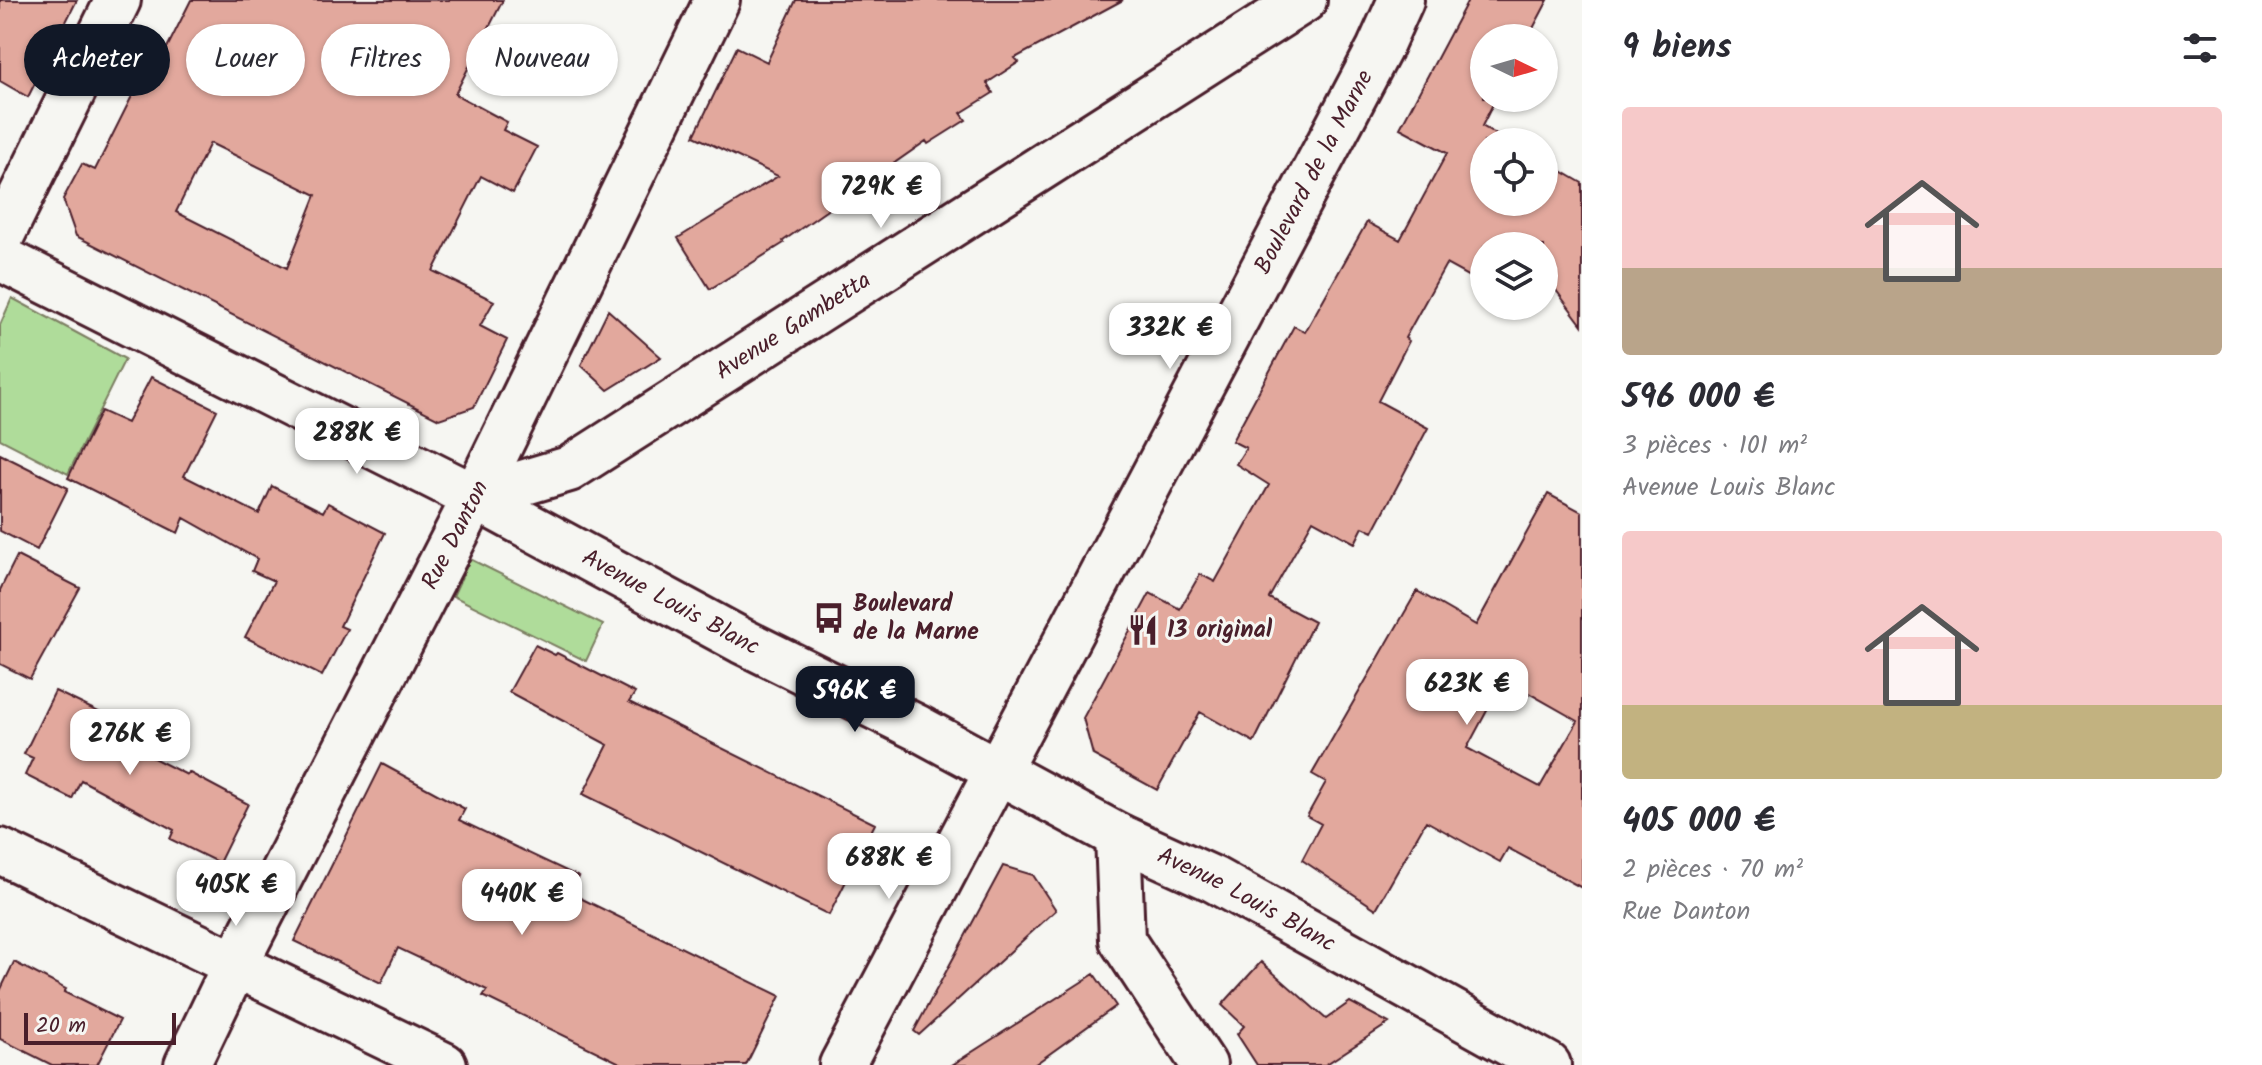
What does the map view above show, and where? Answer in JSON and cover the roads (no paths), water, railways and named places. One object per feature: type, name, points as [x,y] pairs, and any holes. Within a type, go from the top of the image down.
[{"type":"street","points":[[0,239],[118,0]]},
{"type":"street","name":"Rue Danton","points":[[187,1065],[235,965],[475,497],[717,0]]},
{"type":"street","name":"Avenue Gambetta","points":[[475,497],[569,469],[1304,0]]},
{"type":"street","name":"Boulevard de la Marne","points":[[842,1065],[1372,62],[1401,0]]},
{"type":"street","name":"Avenue Louis Blanc","points":[[0,258],[475,497],[742,641],[997,769],[1118,836],[1213,879],[1548,1065]]},
{"type":"street","points":[[1118,836],[1122,940],[1204,1065]]},
{"type":"street","points":[[0,851],[444,1065]]},
{"type":"place","name":"Boulevard de la Marne","points":[[829,618]]},
{"type":"place","name":"13 original","points":[[1143,630]]}]
